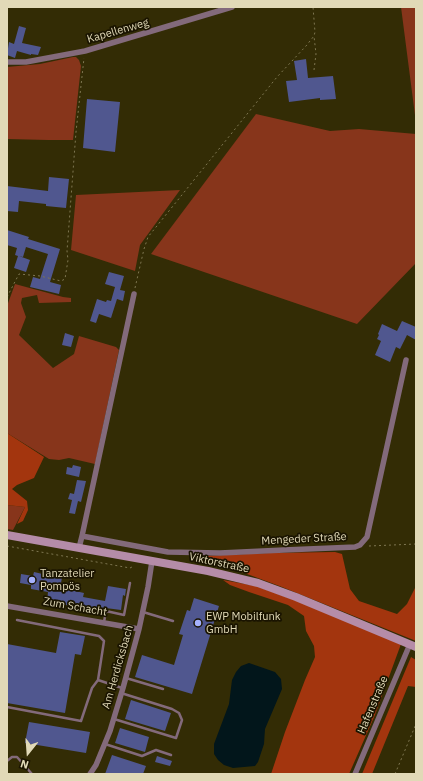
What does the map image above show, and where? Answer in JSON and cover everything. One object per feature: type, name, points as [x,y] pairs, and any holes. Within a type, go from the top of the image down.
[{"type":"main road","name":"Viktorstraße","points":[[7,535],[208,571],[258,584],[311,603],[413,646]]},
{"type":"street","name":"Kapellenweg","points":[[7,62],[26,62],[85,51],[232,7]]},
{"type":"street","points":[[80,548],[134,294]]},
{"type":"street","name":"Mengeder Straße","points":[[82,536],[168,552],[220,553],[355,547],[360,545],[367,537],[406,360]]},
{"type":"street","name":"Am Herdicksbach","points":[[90,774],[96,765],[104,744],[122,690],[143,612],[152,561]]},
{"type":"street","name":"Zum Schacht","points":[[7,606],[139,629]]},
{"type":"street","name":"Hafenstraße","points":[[355,774],[413,646]]},
{"type":"lane","points":[[104,623],[106,611],[124,615],[130,583]]},
{"type":"lane","points":[[143,612],[173,621]]},
{"type":"lane","points":[[7,707],[81,721],[92,688],[98,680],[104,641],[99,636],[17,620]]},
{"type":"lane","points":[[125,678],[163,689]]},
{"type":"lane","points":[[98,680],[172,709],[179,713],[182,720],[176,738],[113,719]]},
{"type":"lane","points":[[104,744],[142,756],[156,750],[171,755]]},
{"type":"lane","points":[[7,761],[12,757],[17,757],[32,774]]},
{"type":"path","points":[[313,7],[316,54],[314,70]]},
{"type":"path","points":[[134,294],[148,237],[277,77],[314,36]]},
{"type":"path","points":[[7,298],[19,274],[65,280],[68,260],[67,251],[76,132],[85,51]]},
{"type":"path","points":[[360,545],[416,544]]},
{"type":"path","points":[[7,546],[130,568],[134,567],[135,558]]},
{"type":"path","points":[[395,774],[416,724]]},
{"type":"shaded area","points":[[401,7],[416,7],[416,123]]},
{"type":"shaded area","points":[[76,57],[79,60],[81,66],[73,140],[7,139],[7,67],[40,64]]},
{"type":"shaded area","points":[[256,114],[330,131],[359,129],[416,134],[416,263],[357,324],[151,254]]},
{"type":"shaded area","points":[[180,190],[140,245],[135,271],[71,250],[76,195]]},
{"type":"shaded area","points":[[15,284],[71,298],[71,302],[39,303],[37,295],[22,298],[21,303],[26,317],[19,335],[53,368],[74,354],[79,336],[116,347],[119,350],[95,464],[69,458],[59,460],[49,459],[7,433],[7,306]]},
{"type":"shaded area","points":[[7,433],[44,457],[34,478],[17,485],[12,489],[27,501],[28,510],[23,521],[17,524],[25,507],[7,505]]},
{"type":"shaded area","points":[[7,505],[25,507],[13,530],[7,529]]},
{"type":"shaded area","points":[[335,552],[342,554],[350,589],[359,601],[397,614],[407,604],[416,586],[416,641],[239,571],[209,564],[204,556],[270,553]]},
{"type":"shaded area","points":[[223,580],[256,586],[297,601],[401,644],[375,715],[349,774],[271,774],[285,732],[315,657],[314,646],[306,631],[304,616],[288,605],[230,585]]},
{"type":"shaded area","points":[[411,657],[416,660],[416,687],[408,686],[372,774],[362,774]]},
{"type":"shaded area","points":[[249,663],[275,672],[281,679],[282,689],[265,729],[264,744],[258,762],[255,766],[233,768],[224,765],[218,760],[214,754],[214,744],[229,704],[232,680],[241,666]]},
{"type":"building","points":[[19,26],[26,28],[22,43],[41,47],[38,55],[31,55],[17,51],[15,58],[7,55],[9,42],[14,44]]},
{"type":"building","points":[[306,59],[308,78],[333,76],[336,99],[320,100],[320,98],[289,102],[286,81],[297,80],[294,61]]},
{"type":"building","points":[[87,99],[120,102],[115,152],[83,148]]},
{"type":"building","points":[[49,177],[69,179],[66,208],[19,201],[18,212],[7,211],[7,186],[48,191]]},
{"type":"building","points":[[7,230],[29,237],[28,239],[60,249],[50,282],[61,285],[59,294],[30,287],[33,277],[40,279],[48,254],[26,247],[23,257],[19,256],[30,260],[26,272],[14,268],[18,256],[15,255],[17,248],[7,245]]},
{"type":"building","points":[[109,272],[124,276],[120,290],[125,291],[123,301],[117,299],[111,318],[99,314],[96,323],[90,321],[97,299],[106,302],[107,300],[111,301],[115,287],[105,284]]},
{"type":"building","points":[[402,321],[416,327],[416,340],[407,335],[400,349],[396,347],[390,362],[375,355],[381,341],[377,339],[382,324],[397,331]]},
{"type":"building","points":[[65,333],[74,336],[71,347],[62,345]]},
{"type":"building","points":[[73,465],[81,467],[79,477],[66,474],[67,467],[72,468]]},
{"type":"building","points":[[77,480],[86,481],[81,502],[78,501],[75,514],[69,513],[72,500],[68,499],[70,493],[74,494]]},
{"type":"building","points":[[52,570],[63,572],[61,583],[72,584],[71,590],[84,593],[83,597],[105,601],[108,586],[126,589],[125,596],[123,595],[121,610],[98,607],[98,610],[47,602],[48,592],[31,589],[31,585],[20,583],[21,574],[33,576],[34,572],[51,576]]},
{"type":"building","points":[[194,598],[219,606],[192,694],[135,677],[142,655],[174,665],[183,635],[179,634],[187,610],[190,611]]},
{"type":"building","points":[[60,632],[85,636],[81,655],[75,654],[65,713],[7,703],[7,644],[56,653]]},
{"type":"building","points":[[131,700],[171,713],[165,731],[125,719]]},
{"type":"building","points":[[29,722],[90,732],[86,753],[25,743]]},
{"type":"building","points":[[120,728],[149,737],[145,752],[115,743]]},
{"type":"building","points":[[112,755],[146,766],[143,774],[105,774]]},
{"type":"building","points":[[157,756],[172,761],[170,766],[155,762]]},
{"type":"place","name":"Tanzatelier Pompös","points":[[32,580]]},
{"type":"place","name":"EWP Mobilfunk GmbH","points":[[198,623]]}]
